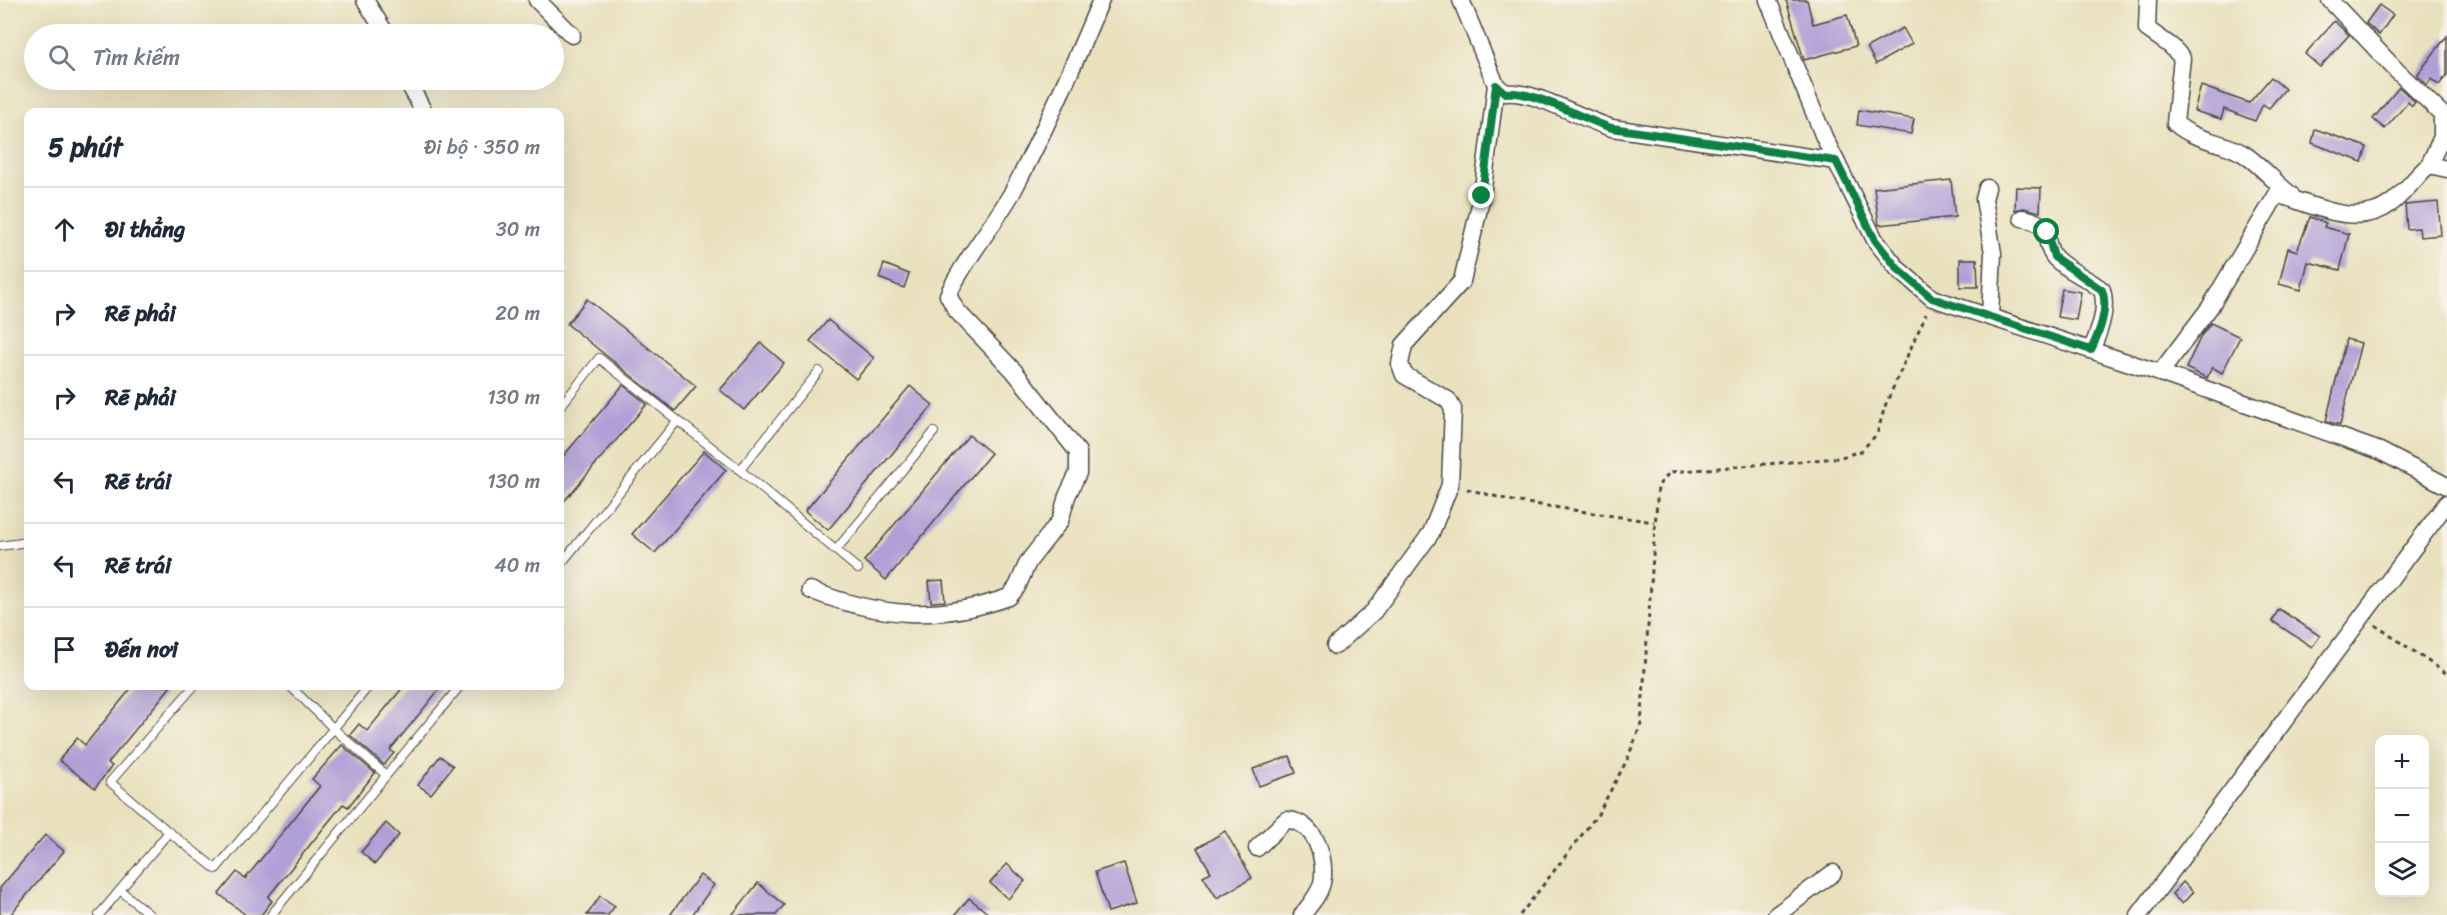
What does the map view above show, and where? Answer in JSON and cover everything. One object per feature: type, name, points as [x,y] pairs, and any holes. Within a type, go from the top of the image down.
[{"type":"street","points":[[365,0],[380,24]]},
{"type":"street","points":[[537,0],[561,24]]},
{"type":"street","points":[[810,590],[848,605],[902,614],[969,610],[1009,597],[1014,593],[1028,562],[1060,521],[1064,502],[1078,473],[1076,448],[1014,371],[956,310],[948,295],[957,276],[996,221],[1013,190],[1101,0]]},
{"type":"street","points":[[1461,0],[1496,85],[1505,93],[1512,92],[1542,101],[1587,121],[1612,128],[1836,161]]},
{"type":"street","points":[[1768,0],[1836,161],[1875,240],[1898,269],[1932,298],[2160,373],[2380,451],[2447,486]]},
{"type":"street","points":[[2148,0],[2147,29],[2171,46],[2182,58],[2175,123],[2188,134],[2245,154],[2271,180],[2300,202]]},
{"type":"street","points":[[2160,373],[2210,307],[2277,194],[2331,212],[2359,215],[2387,206],[2429,165],[2442,137],[2442,114],[2397,71],[2330,0]]},
{"type":"street","points":[[564,27],[572,35]]},
{"type":"street","points":[[1335,646],[1374,611],[1431,533],[1450,485],[1453,409],[1448,400],[1404,375],[1400,364],[1404,345],[1462,280],[1482,196],[1496,85]]},
{"type":"street","points":[[412,90],[422,108]]},
{"type":"street","points":[[2429,165],[2447,169]]},
{"type":"street","points":[[1987,188],[1984,199],[1993,253],[1990,317]]},
{"type":"street","points":[[2022,218],[2036,220],[2047,232],[2054,257],[2102,290],[2105,298],[2103,315],[2091,350]]},
{"type":"street","points":[[2139,915],[2361,615],[2447,503]]},
{"type":"street","points":[[1257,848],[1286,820],[1295,821],[1312,834],[1319,848],[1322,885],[1302,915]]},
{"type":"street","points":[[1776,915],[1833,873]]},
{"type":"lane","points":[[564,401],[599,358],[740,470],[858,569]]},
{"type":"lane","points":[[740,470],[819,371]]},
{"type":"lane","points":[[564,560],[677,421]]},
{"type":"lane","points":[[836,550],[934,432]]},
{"type":"lane","points":[[0,546],[24,543]]},
{"type":"lane","points":[[190,690],[110,782],[216,869],[366,690]]},
{"type":"lane","points":[[294,690],[386,775]]},
{"type":"lane","points":[[271,915],[457,690]]},
{"type":"lane","points":[[99,915],[169,832]]},
{"type":"lane","points":[[120,890],[150,915]]},
{"type":"path","points":[[1520,915],[1598,814],[1627,760],[1641,724],[1658,486],[1670,472],[1838,458],[1860,451],[1877,434],[1885,406],[1932,298]]},
{"type":"path","points":[[1450,485],[1513,501],[1654,522]]},
{"type":"path","points":[[2361,615],[2447,674]]},
{"type":"building","points":[[1786,0],[1807,0],[1813,24],[1847,15],[1856,46],[1804,60]]},
{"type":"building","points":[[2379,5],[2393,15],[2379,35],[2366,23]]},
{"type":"building","points":[[2334,21],[2349,35],[2320,67],[2305,54]]},
{"type":"building","points":[[1903,28],[1912,44],[1876,64],[1867,47]]},
{"type":"building","points":[[2447,36],[2447,75],[2439,85],[2431,79],[2427,85],[2417,75]]},
{"type":"building","points":[[2271,77],[2285,89],[2269,108],[2263,104],[2255,121],[2224,109],[2221,119],[2194,111],[2201,86],[2249,103]]},
{"type":"building","points":[[2399,87],[2415,102],[2412,106],[2408,102],[2385,129],[2373,119]]},
{"type":"building","points":[[1859,110],[1914,119],[1911,134],[1857,125]]},
{"type":"building","points":[[2315,129],[2367,147],[2362,162],[2312,143]]},
{"type":"building","points":[[1951,180],[1955,217],[1879,225],[1874,188]]},
{"type":"building","points":[[2016,187],[2041,188],[2040,212],[2024,208],[2015,210]]},
{"type":"building","points":[[2438,202],[2441,235],[2420,237],[2419,228],[2407,229],[2405,205]]},
{"type":"building","points":[[2310,217],[2326,223],[2324,227],[2349,234],[2340,270],[2308,262],[2301,290],[2279,284],[2288,248],[2297,251]]},
{"type":"building","points":[[1960,259],[1977,259],[1978,287],[1960,287]]},
{"type":"building","points":[[884,264],[909,274],[904,288],[879,278]]},
{"type":"building","points":[[2062,289],[2081,292],[2076,320],[2057,317]]},
{"type":"building","points":[[587,299],[696,386],[675,411],[567,324]]},
{"type":"building","points":[[828,320],[874,358],[856,379],[810,341]]},
{"type":"building","points":[[2211,323],[2240,337],[2222,373],[2212,367],[2207,378],[2186,368],[2201,336]]},
{"type":"building","points":[[2346,339],[2361,343],[2340,425],[2326,421]]},
{"type":"building","points":[[761,343],[784,363],[744,410],[720,390]]},
{"type":"building","points":[[623,385],[647,404],[564,501],[564,455]]},
{"type":"building","points":[[910,386],[933,405],[828,530],[805,511]]},
{"type":"building","points":[[969,435],[991,453],[886,580],[864,561]]},
{"type":"building","points":[[704,451],[726,470],[655,553],[632,534]]},
{"type":"building","points":[[943,580],[945,601],[931,602],[929,581]]},
{"type":"building","points":[[2279,609],[2320,636],[2312,647],[2272,621]]},
{"type":"building","points":[[130,690],[168,690],[108,763],[112,766],[95,788],[59,760],[77,738],[85,745]]},
{"type":"building","points":[[401,690],[439,690],[390,750],[394,753],[384,765],[350,735],[359,724],[367,731]]},
{"type":"building","points":[[342,745],[375,773],[348,807],[343,804],[268,897],[272,901],[261,915],[246,915],[219,894],[237,872],[245,879],[320,786],[312,779]]},
{"type":"building","points":[[440,756],[453,766],[431,794],[418,785]]},
{"type":"building","points":[[1290,756],[1296,773],[1259,786],[1253,769]]},
{"type":"building","points":[[386,823],[399,835],[375,864],[361,852]]},
{"type":"building","points":[[1225,831],[1252,878],[1217,898],[1203,876],[1211,872],[1197,848]]},
{"type":"building","points":[[45,835],[64,851],[10,915],[0,915],[0,888]]},
{"type":"building","points":[[1124,863],[1137,903],[1108,912],[1095,872]]},
{"type":"building","points":[[1007,864],[1025,881],[1008,899],[990,883]]},
{"type":"building","points":[[700,875],[714,885],[692,915],[670,915]]},
{"type":"building","points":[[2183,882],[2193,892],[2182,904],[2172,894]]},
{"type":"building","points":[[758,883],[784,905],[776,915],[732,915]]},
{"type":"building","points":[[600,896],[615,906],[608,915],[587,915]]},
{"type":"building","points":[[969,898],[990,915],[955,915]]},
{"type":"route","points":[[1482,196],[1496,85],[1505,93],[1512,92],[1542,101],[1587,121],[1612,128],[1836,161],[1875,240],[1887,257],[1917,287],[1932,298],[2091,350],[2103,315],[2105,298],[2102,290],[2096,284],[2054,257],[2047,232]]}]
